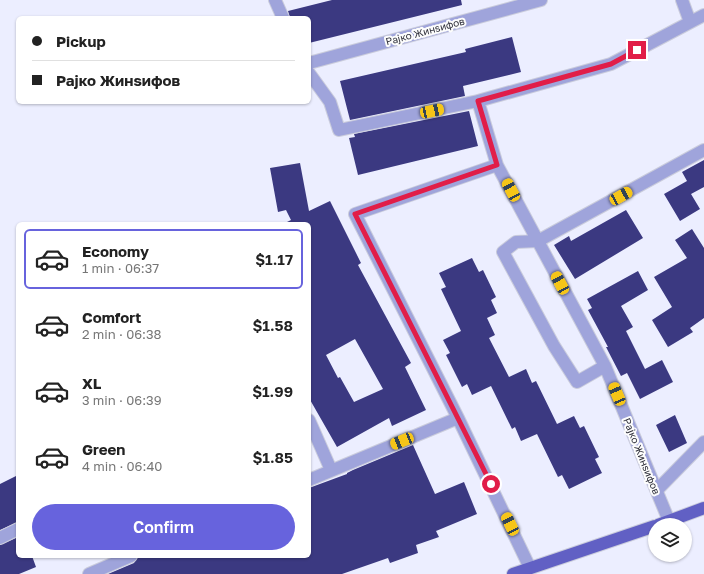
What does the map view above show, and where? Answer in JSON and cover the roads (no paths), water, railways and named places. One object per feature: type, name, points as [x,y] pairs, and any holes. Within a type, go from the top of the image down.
[{"type":"main road","points":[[677,518],[704,508]]},
{"type":"main road","points":[[513,574],[648,528]]},
{"type":"street","points":[[275,0],[282,16]]},
{"type":"street","name":"Рајко Жинѕифов","points":[[311,61],[541,0]]},
{"type":"street","points":[[682,0],[690,22]]},
{"type":"street","points":[[311,76],[330,102],[339,130],[478,101],[611,64],[704,15]]},
{"type":"street","name":"Рајко Жинѕифов","points":[[478,101],[497,165],[605,366],[657,490],[663,518]]},
{"type":"street","points":[[605,366],[578,382],[554,346],[503,252],[516,242],[538,241],[704,150]]},
{"type":"street","points":[[497,165],[355,214],[458,418],[530,568]]},
{"type":"street","points":[[311,479],[458,418]]},
{"type":"street","points":[[311,424],[332,470]]},
{"type":"street","points":[[657,490],[704,442]]},
{"type":"street","points":[[0,538],[16,530]]},
{"type":"street","points":[[89,574],[126,558]]}]
